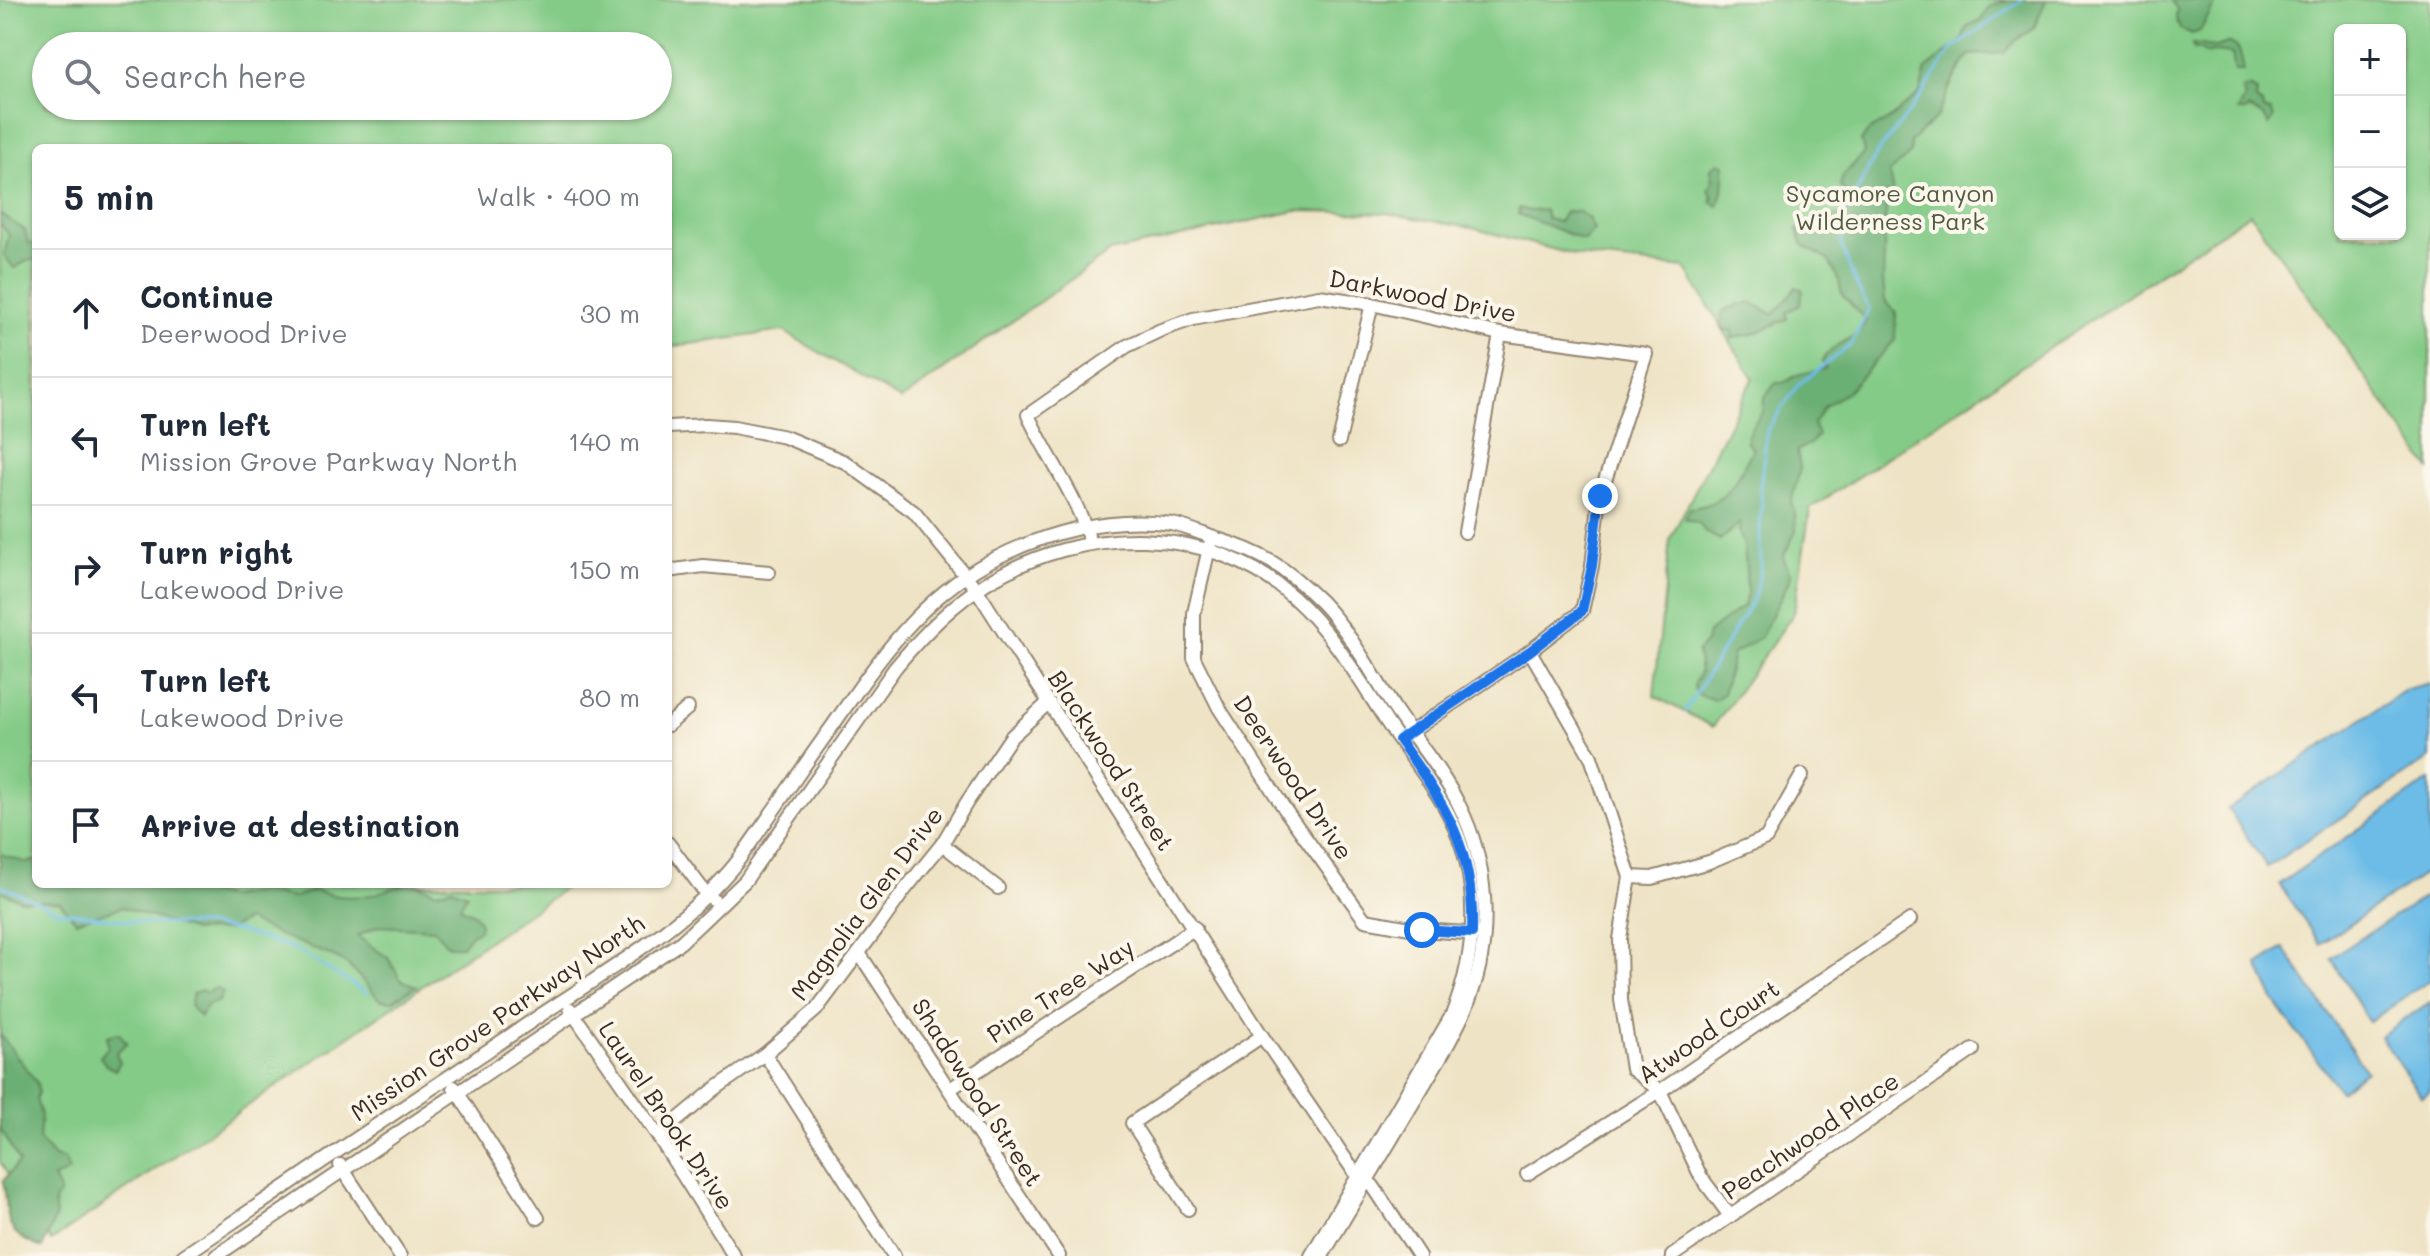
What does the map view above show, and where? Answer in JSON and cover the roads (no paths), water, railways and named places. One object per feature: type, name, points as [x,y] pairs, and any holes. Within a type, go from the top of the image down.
[{"type":"street","name":"Darkwood Drive","points":[[1085,528],[1028,415],[1127,346],[1193,319],[1319,296],[1372,304],[1500,334],[1646,354],[1600,496],[1592,566],[1582,611],[1530,651]]},
{"type":"street","points":[[1339,441],[1372,304]]},
{"type":"street","points":[[1465,532],[1500,334]]},
{"type":"street","name":"Blackwood Street","points":[[672,427],[707,425],[762,431],[819,449],[845,462],[914,512],[977,590],[1262,1036],[1353,1170],[1363,1178],[1419,1256]]},
{"type":"street","name":"Mission Grove Parkway North","points":[[183,1256],[666,930],[707,895],[751,842],[882,655],[917,615],[967,576],[991,561],[1042,538],[1109,523],[1156,522],[1176,525],[1247,547],[1286,570],[1313,595],[1339,623],[1458,802],[1475,843],[1484,893],[1478,934],[1464,985],[1452,1015],[1322,1256]]},
{"type":"street","points":[[1085,528],[1089,543]]},
{"type":"street","name":"Deerwood Drive","points":[[1213,537],[1194,613],[1194,658],[1219,708],[1286,811],[1365,920],[1422,930],[1478,934]]},
{"type":"street","name":"Mission Grove Parkway North","points":[[216,1256],[236,1250],[343,1170],[681,942],[745,881],[895,668],[935,622],[987,582],[1018,566],[1089,543],[1124,539],[1191,545],[1259,572],[1301,605],[1335,644],[1448,813],[1467,865],[1478,934]]},
{"type":"street","points":[[672,570],[703,566],[769,572]]},
{"type":"street","points":[[1399,740],[1530,651],[1591,757],[1630,877],[1620,939],[1621,1000],[1632,1069],[1660,1091],[1701,1177],[1730,1216]]},
{"type":"street","name":"Magnolia Glen Drive","points":[[658,1136],[715,1089],[765,1054],[816,1010],[942,844],[1011,737],[1048,703]]},
{"type":"street","points":[[672,722],[688,708]]},
{"type":"street","points":[[1630,877],[1652,878],[1709,862],[1766,838],[1802,775]]},
{"type":"street","points":[[942,844],[998,888]]},
{"type":"street","points":[[672,848],[707,895],[720,904]]},
{"type":"street","name":"Atwood Court","points":[[1527,1174],[1660,1091],[1910,920]]},
{"type":"street","name":"Pine Tree Way","points":[[950,1089],[1195,928]]},
{"type":"street","name":"Shadowood Street","points":[[859,953],[1059,1256]]},
{"type":"street","name":"Laurel Brook Drive","points":[[563,1000],[658,1136],[734,1256]]},
{"type":"street","points":[[1188,1209],[1132,1123],[1262,1036]]},
{"type":"street","name":"Peachwood Place","points":[[1672,1256],[1973,1050]]},
{"type":"street","points":[[765,1054],[894,1256]]},
{"type":"street","points":[[447,1078],[538,1218]]},
{"type":"street","points":[[333,1156],[400,1256]]},
{"type":"street","name":"Mission Grove Parkway North","points":[[1311,1256],[1363,1178]]},
{"type":"street","points":[[222,1230],[236,1250]]},
{"type":"water","points":[[2430,683],[2430,758],[2267,867],[2228,809],[2407,689]]},
{"type":"water","points":[[2430,780],[2430,870],[2320,944],[2279,884]]},
{"type":"water","points":[[2430,893],[2430,980],[2369,1022],[2331,958]]},
{"type":"water","points":[[2284,948],[2366,1071],[2340,1091],[2275,1002],[2258,965]]},
{"type":"water","points":[[2430,1002],[2430,1091],[2422,1097],[2380,1036]]},
{"type":"waterway","points":[[1685,711],[1753,600],[1761,570],[1760,488],[1767,430],[1799,384],[1851,345],[1869,309],[1841,244],[1844,215],[1877,153],[1953,48],[2022,0]]},
{"type":"waterway","points":[[0,885],[58,911],[142,923],[207,925],[239,931],[293,948],[367,993]]},
{"type":"park label","name":"Sycamore Canyon Wilderness Park","points":[[1890,206]]}]
